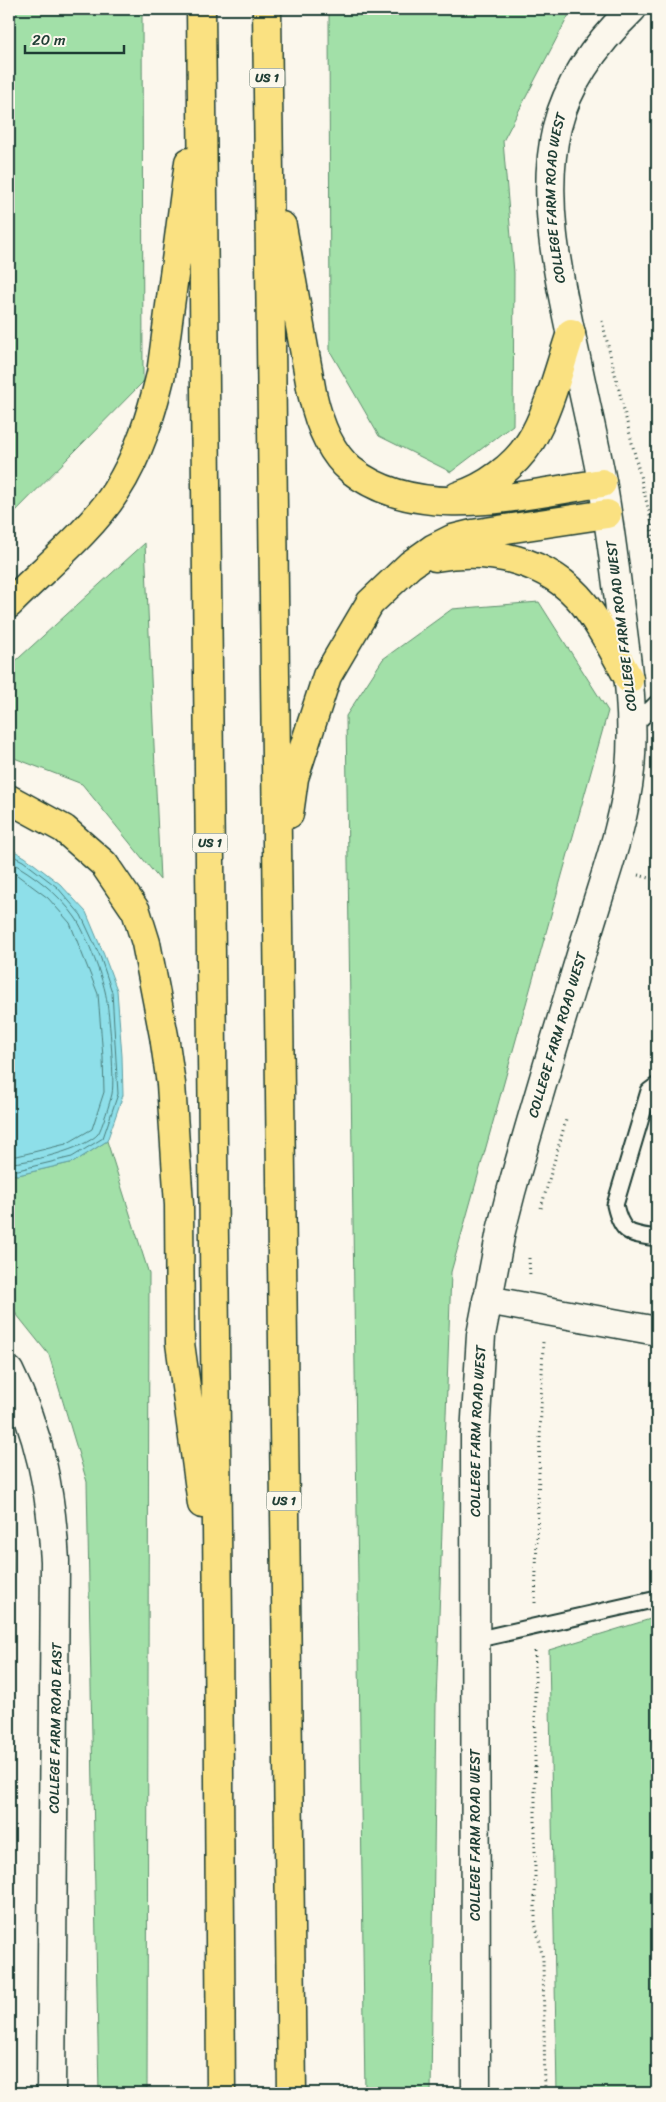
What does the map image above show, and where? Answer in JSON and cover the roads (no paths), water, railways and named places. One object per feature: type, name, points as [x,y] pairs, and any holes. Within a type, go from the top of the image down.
[{"type":"highway","name":"US 1","points":[[201,9],[218,1622],[221,2093]]},
{"type":"highway","name":"US 1","points":[[267,9],[276,910],[292,2093]]},
{"type":"highway","points":[[9,604],[99,514],[125,475],[142,437],[161,374],[202,64]]},
{"type":"highway","points":[[268,148],[312,394],[318,416],[328,438],[337,454],[350,469],[369,481],[405,496],[444,501],[488,500],[602,483]]},
{"type":"highway","points":[[444,501],[468,493],[488,482],[518,458],[539,425],[571,333]]},
{"type":"highway","points":[[276,910],[294,778],[327,676],[370,603],[410,565],[434,548],[452,539],[472,534],[607,514]]},
{"type":"highway","points":[[410,565],[451,554],[469,553],[492,554],[532,565],[558,580],[583,603],[629,679]]},
{"type":"highway","points":[[9,799],[64,828],[104,864],[136,911],[146,943],[171,1084],[179,1205],[180,1343],[218,1622]]},
{"type":"street","name":"COLLEGE FARM ROAD WEST","points":[[476,2093],[474,1640],[476,1401],[481,1335],[501,1231],[520,1157],[608,866],[627,793],[632,728],[629,679],[607,514],[571,333],[550,214],[550,171],[564,103],[582,69],[608,34],[632,9]]},
{"type":"street","points":[[487,1300],[657,1331]]},
{"type":"street","name":"COLLEGE FARM ROAD EAST","points":[[9,1371],[28,1412],[39,1447],[48,1482],[53,1518],[55,1561],[51,2093]]},
{"type":"lane","points":[[632,728],[657,703]]},
{"type":"lane","points":[[657,1085],[650,1091],[615,1205],[619,1222],[631,1234],[657,1238]]},
{"type":"lane","points":[[474,1640],[535,1628],[657,1599]]},
{"type":"water","points":[[9,848],[25,857],[60,884],[86,912],[117,990],[122,1056],[123,1095],[107,1141],[74,1162],[18,1175],[9,1174]]}]
